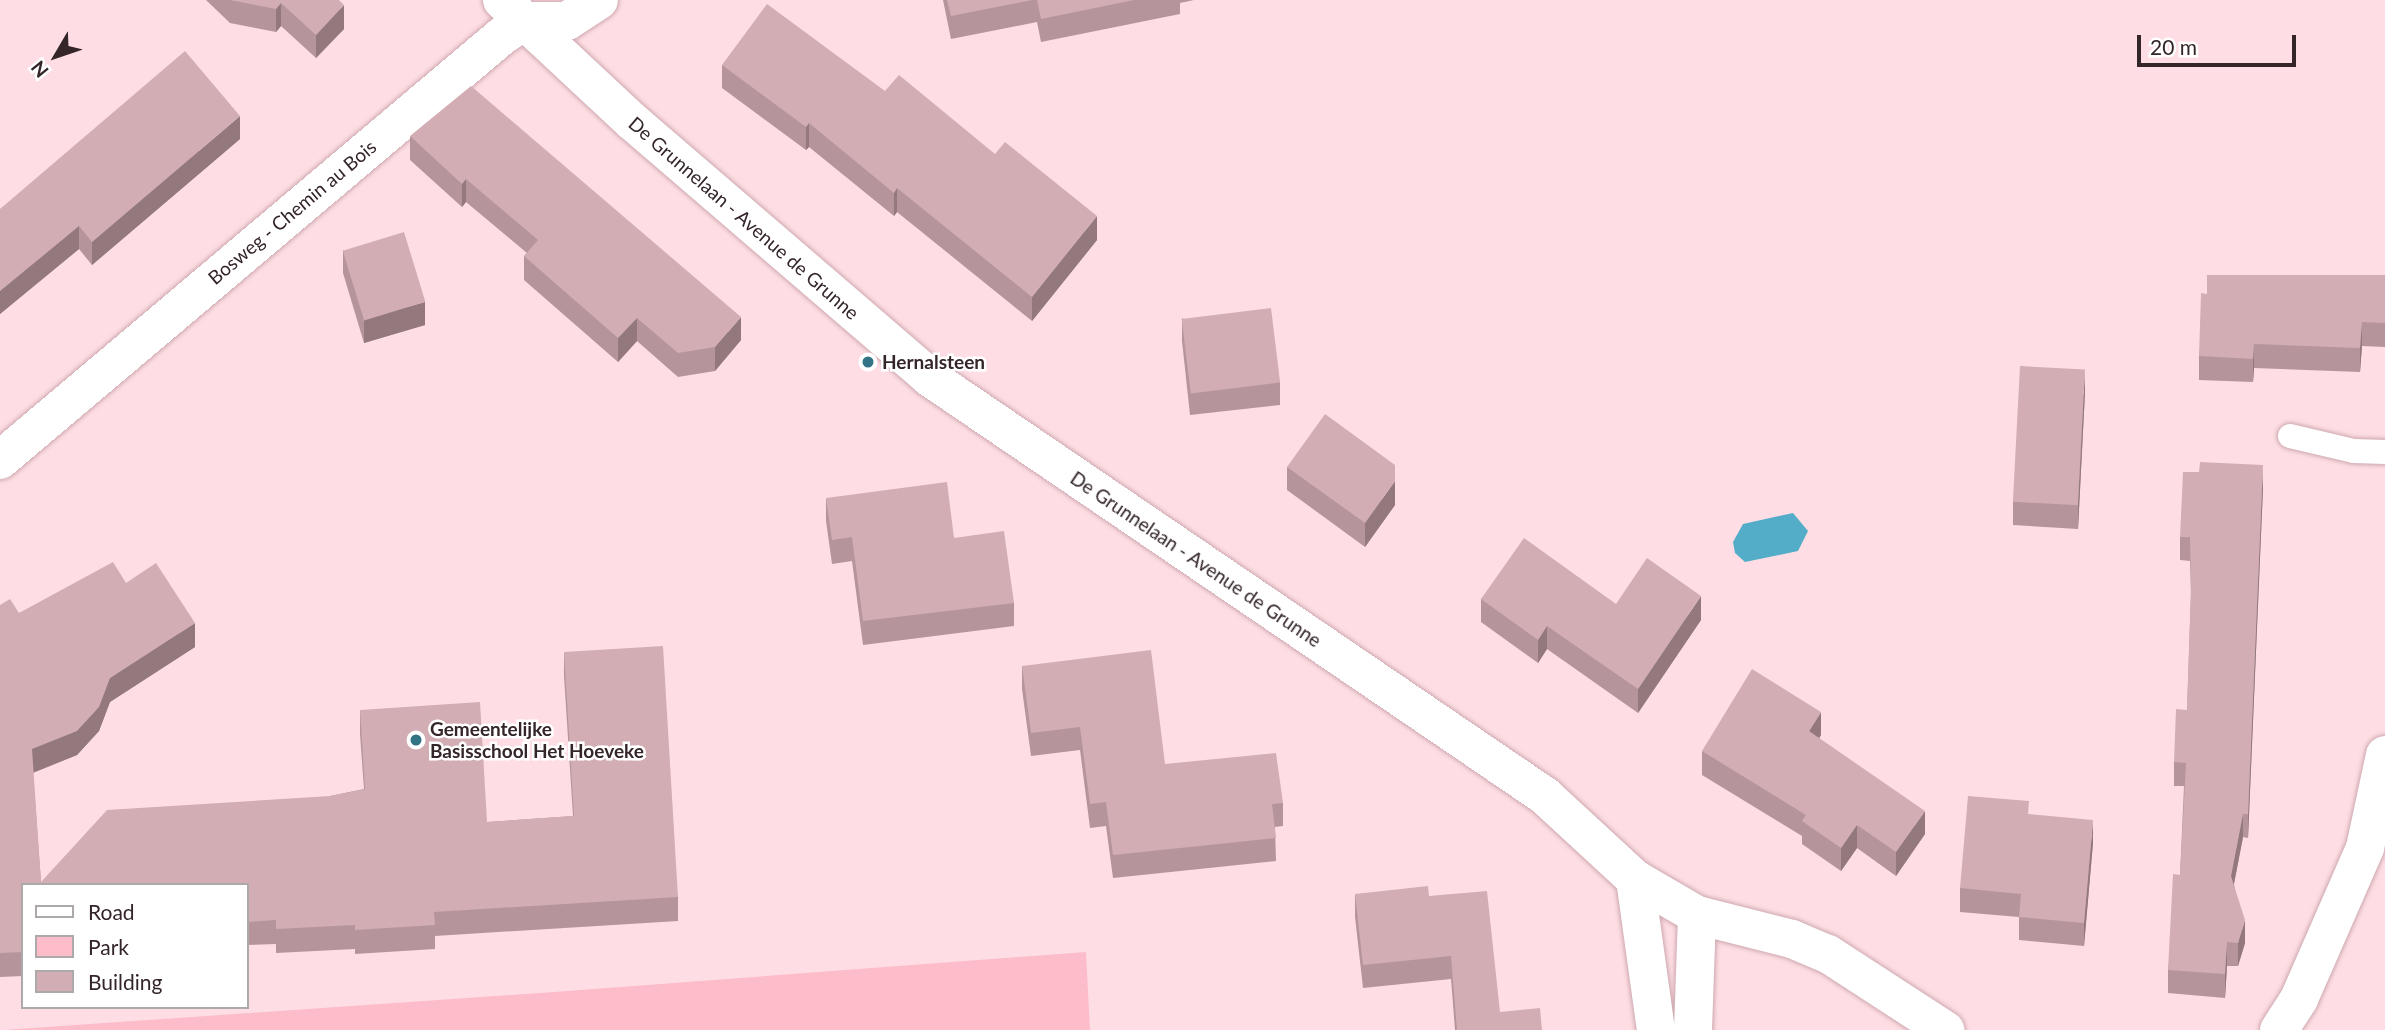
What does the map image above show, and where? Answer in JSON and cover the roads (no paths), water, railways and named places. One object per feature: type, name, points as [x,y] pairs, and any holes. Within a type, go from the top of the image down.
[{"type":"street","points":[[513,10],[567,21],[599,0]]},
{"type":"street","name":"Bosweg - Chemin au Bois","points":[[0,460],[513,10]]},
{"type":"street","name":"De Grunnelaan - Avenue de Grunne","points":[[513,10],[633,122],[929,377],[1545,796],[1635,879],[1697,915],[1792,939],[1828,954],[1945,1030]]},
{"type":"street","points":[[2279,1030],[2299,999],[2365,848],[2385,755]]},
{"type":"street","points":[[1635,879],[1657,1030]]},
{"type":"street","points":[[1693,1030],[1697,915]]},
{"type":"lane","points":[[2290,436],[2354,451],[2385,452]]},
{"type":"water","points":[[1793,513],[1808,531],[1798,551],[1745,562],[1735,553],[1733,542],[1743,524]]},
{"type":"place","name":"Hernalsteen","points":[[868,362]]},
{"type":"place","name":"Gemeentelijke Basisschool Het Hoeveke","points":[[416,740]]}]
